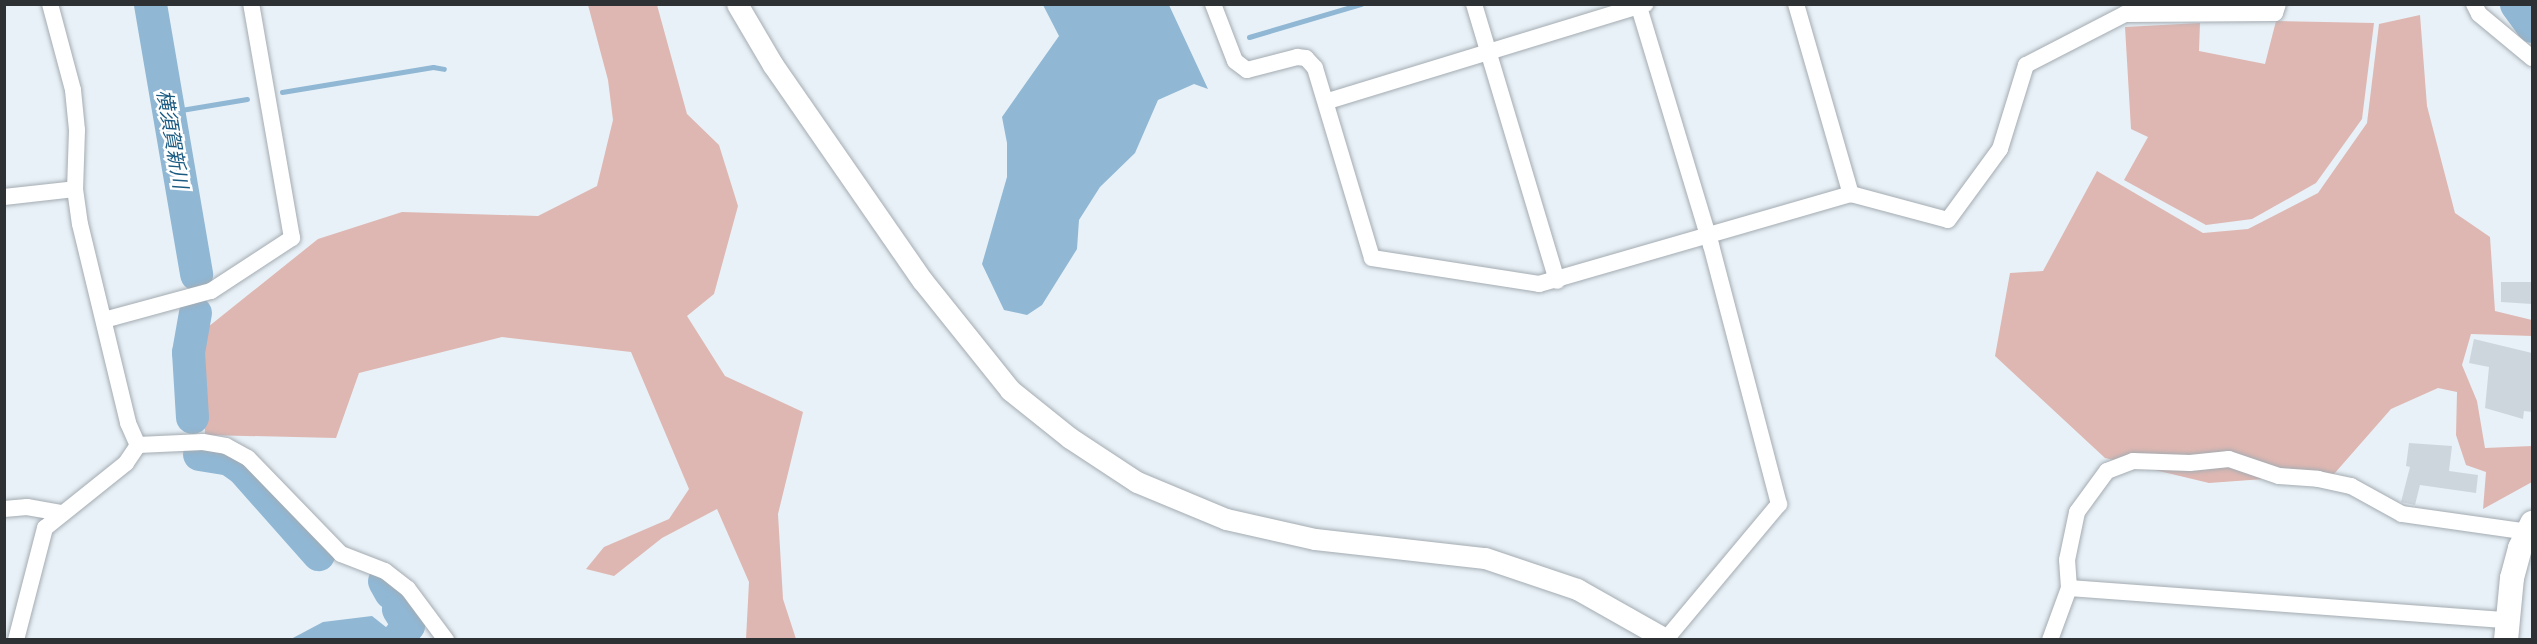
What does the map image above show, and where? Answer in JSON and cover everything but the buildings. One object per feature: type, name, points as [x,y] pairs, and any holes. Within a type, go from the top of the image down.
[{"type":"main road","points":[[2507,630],[2512,578],[2530,528]]},
{"type":"street","points":[[50,4],[73,90],[77,130],[75,189],[128,423],[138,445]]},
{"type":"street","points":[[104,320],[211,291],[292,238],[251,4]]},
{"type":"street","points":[[737,4],[772,65],[922,280],[1010,390],[1070,438],[1137,482],[1226,519],[1315,539],[1485,558],[1577,589],[1666,639],[1779,504],[1711,245],[1706,237],[1642,6],[1328,101]]},
{"type":"street","points":[[1213,4],[1235,61],[1247,70],[1306,58],[1315,68],[1328,101],[1372,258],[1539,284],[1557,281],[1851,194],[1948,220],[2000,149],[2026,65],[2125,14],[2275,13],[2278,4]]},
{"type":"street","points":[[1474,4],[1557,281]]},
{"type":"street","points":[[1796,4],[1851,194]]},
{"type":"street","points":[[2474,4],[2479,14],[2532,58]]},
{"type":"street","points":[[4,197],[75,189]]},
{"type":"street","points":[[138,445],[202,442],[226,446],[248,458],[341,554],[384,571],[408,589],[446,639]]},
{"type":"street","points":[[16,639],[40,537],[60,513],[126,464],[138,445]]},
{"type":"street","points":[[2050,639],[2068,588],[2067,560],[2077,512],[2108,471],[2133,461],[2190,463],[2229,459],[2280,476],[2318,478],[2351,486],[2402,514],[2530,528]]},
{"type":"street","points":[[4,509],[27,507],[60,513]]},
{"type":"street","points":[[2068,588],[2507,630]]},
{"type":"shaded area","points":[[588,5],[657,5],[687,114],[719,145],[738,206],[714,294],[687,316],[725,376],[803,412],[778,514],[783,599],[796,639],[746,639],[749,582],[717,509],[662,538],[614,576],[586,569],[604,547],[669,519],[689,489],[631,352],[502,337],[359,373],[336,438],[205,435],[203,331],[318,239],[402,212],[538,216],[597,186],[613,120],[608,80]]},
{"type":"shaded area","points":[[2420,15],[2427,106],[2455,213],[2490,237],[2495,311],[2532,320],[2532,336],[2471,334],[2462,365],[2477,401],[2485,448],[2532,446],[2532,482],[2483,509],[2486,472],[2466,465],[2456,435],[2457,392],[2438,388],[2391,409],[2334,474],[2209,483],[2105,458],[1995,356],[2010,273],[2043,271],[2097,171],[2203,233],[2248,229],[2318,193],[2367,123],[2379,24]]},
{"type":"shaded area","points":[[2276,21],[2374,23],[2362,119],[2316,183],[2252,219],[2206,225],[2124,180],[2148,137],[2131,129],[2125,27],[2200,23],[2199,51],[2265,64]]},
{"type":"water","points":[[1043,5],[1169,5],[1208,89],[1194,84],[1158,100],[1135,153],[1100,187],[1079,220],[1077,249],[1042,305],[1027,315],[1004,310],[982,264],[1007,177],[1007,143],[1002,117],[1059,36]]},
{"type":"water","points":[[372,616],[401,639],[291,639],[323,622]]},
{"type":"waterway","name":"横須賀新川","points":[[150,4],[196,274]]},
{"type":"waterway","points":[[1249,37],[1361,4]]},
{"type":"waterway","points":[[2516,4],[2532,26]]},
{"type":"waterway","points":[[282,92],[433,67],[444,69]]},
{"type":"waterway","points":[[169,112],[247,99]]},
{"type":"waterway","name":"横須賀新川","points":[[192,417],[188,352],[195,313]]},
{"type":"waterway","name":"横須賀新川","points":[[199,454],[229,459],[242,468],[318,554]]},
{"type":"waterway","points":[[384,581],[390,592]]},
{"type":"waterway","points":[[396,640],[408,625],[398,609]]}]
